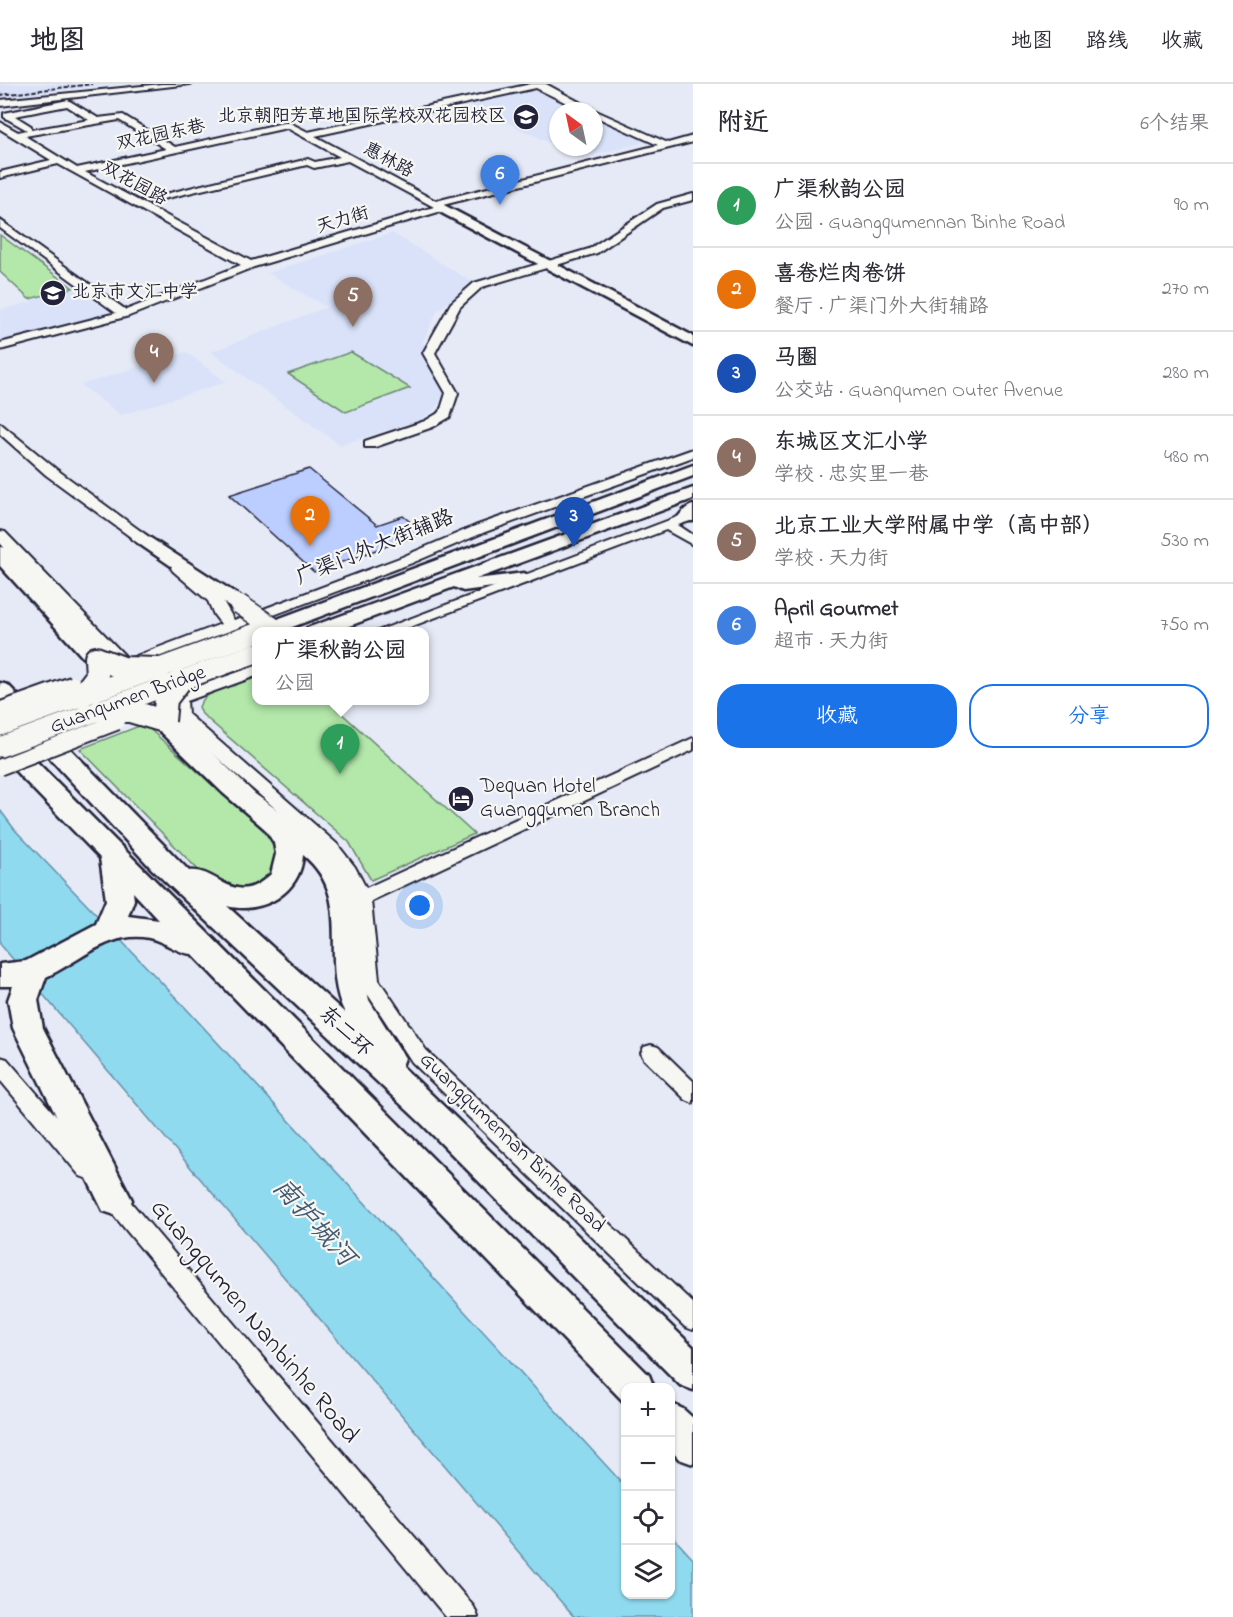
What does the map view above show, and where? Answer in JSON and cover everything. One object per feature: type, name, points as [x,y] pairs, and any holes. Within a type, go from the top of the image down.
[{"type":"highway","points":[[2,556],[112,664],[123,668],[159,669]]},
{"type":"highway","points":[[112,664],[97,676],[93,704],[159,715],[274,823],[316,849],[340,882],[345,900],[351,991],[359,1012],[376,1040],[434,1115]]},
{"type":"highway","name":"东二环","points":[[0,690],[162,862],[434,1115],[693,1372]]},
{"type":"highway","points":[[159,715],[166,697],[179,690]]},
{"type":"highway","name":"东二环","points":[[0,740],[631,1383]]},
{"type":"highway","points":[[162,862],[225,896],[245,898],[262,894],[275,888],[286,875],[288,865],[287,843],[274,823]]},
{"type":"highway","points":[[107,931],[120,900],[113,857]]},
{"type":"highway","points":[[0,975],[34,970],[107,931],[130,924],[164,929],[211,954]]},
{"type":"highway","points":[[34,970],[23,1000],[28,1028],[115,1200]]},
{"type":"highway","points":[[675,1427],[693,1445]]},
{"type":"main road","points":[[438,206],[693,342]]},
{"type":"main road","name":"Guanqumen Bridge","points":[[271,627],[693,470]]},
{"type":"main road","points":[[327,627],[693,493]]},
{"type":"main road","points":[[138,534],[239,604],[260,627]]},
{"type":"main road","points":[[418,593],[524,578]]},
{"type":"main road","name":"Guanqumen Bridge","points":[[0,747],[93,704],[159,669],[252,634]]},
{"type":"main road","name":"Guanqumen Bridge","points":[[0,726],[93,704],[179,690],[252,655]]},
{"type":"street","points":[[0,102],[186,84]]},
{"type":"street","points":[[307,135],[538,84],[573,102]]},
{"type":"street","points":[[32,130],[7,115],[68,103],[74,104],[97,121]]},
{"type":"street","points":[[603,117],[666,145]]},
{"type":"street","points":[[16,135],[125,118],[174,150]]},
{"type":"street","name":"双花园路","points":[[0,125],[58,161],[252,265]]},
{"type":"street","name":"惠林路","points":[[288,125],[438,206]]},
{"type":"street","name":"双花园东巷","points":[[76,171],[288,125]]},
{"type":"street","name":"天力街","points":[[0,347],[125,314],[252,265],[438,206],[693,139]]},
{"type":"street","points":[[146,200],[308,162],[314,165],[348,158]]},
{"type":"street","points":[[0,175],[58,161]]},
{"type":"street","points":[[370,444],[429,424],[446,414],[452,393],[429,352],[455,304],[478,285],[593,251],[629,229],[660,206],[693,197]]},
{"type":"street","points":[[0,223],[125,314]]},
{"type":"street","points":[[0,427],[51,472],[138,534],[215,599],[221,615],[232,627]]},
{"type":"street","name":"广渠门外大街辅路","points":[[112,664],[232,627],[407,560],[480,529],[693,453]]},
{"type":"street","points":[[395,627],[668,525],[691,514]]},
{"type":"street","points":[[668,525],[693,541]]},
{"type":"street","points":[[0,535],[112,664],[114,680],[127,698],[159,715]]},
{"type":"street","name":"Guangqumennan Binhe Road","points":[[112,664],[158,664],[168,668],[177,679],[180,688],[180,716],[331,848],[349,872],[361,898],[369,981],[418,1056],[693,1319]]},
{"type":"street","points":[[179,690],[252,672]]},
{"type":"street","points":[[0,710],[93,704]]},
{"type":"street","points":[[0,767],[93,704]]},
{"type":"street","points":[[361,898],[693,743]]},
{"type":"street","points":[[651,1053],[693,1094]]},
{"type":"street","name":"Guangqumen Nanbinhe Road","points":[[0,1065],[464,1617]]},
{"type":"shaded area","points":[[0,84],[117,84],[0,97]]},
{"type":"shaded area","name":"北京朝阳芳草地国际学校双花园校区","points":[[534,90],[561,102],[549,102],[549,143],[468,104]]},
{"type":"shaded area","points":[[603,121],[649,141],[603,152]]},
{"type":"shaded area","points":[[392,233],[472,282],[437,311],[423,342],[448,392],[434,410],[421,420],[340,445],[211,352],[326,307],[268,273]]},
{"type":"shaded area","name":"北京市文汇中学","points":[[0,235],[112,313],[0,342],[0,310],[32,302],[0,272]]},
{"type":"shaded area","points":[[186,352],[226,382],[121,415],[81,385]]},
{"type":"green space","points":[[0,235],[73,288],[29,299],[0,272]]},
{"type":"green space","points":[[351,352],[410,388],[346,412],[288,374]]},
{"type":"green space","points":[[252,678],[252,705],[332,705],[474,834],[371,880],[349,842],[202,714],[199,707],[202,701],[223,688]]},
{"type":"green space","points":[[144,724],[278,843],[282,868],[268,883],[248,890],[208,880],[80,749]]},
{"type":"water","name":"南护城河","points":[[0,810],[15,830],[182,1004],[621,1482],[621,1599],[675,1599],[675,1539],[693,1559],[693,1617],[574,1617],[0,944]]},
{"type":"building","points":[[309,469],[377,525],[403,516],[424,533],[314,572],[229,495]]},
{"type":"railway","points":[[0,95],[92,84]]},
{"type":"place","name":"北京朝阳芳草地国际学校双花园校区","points":[[526,117]]},
{"type":"place","name":"April Gourmet","points":[[500,205]]},
{"type":"place","name":"北京市文汇中学","points":[[53,293]]},
{"type":"place","name":"北京工业大学附属中学（高中部）","points":[[353,327]]},
{"type":"place","name":"东城区文汇小学","points":[[154,383]]},
{"type":"place","name":"喜卷烂肉卷饼","points":[[310,546]]},
{"type":"place","name":"马圈","points":[[574,547]]},
{"type":"place","name":"广渠秋韵公园","points":[[340,774]]},
{"type":"place","name":"Dequan Hotel Guangqumen Branch","points":[[461,799]]}]
